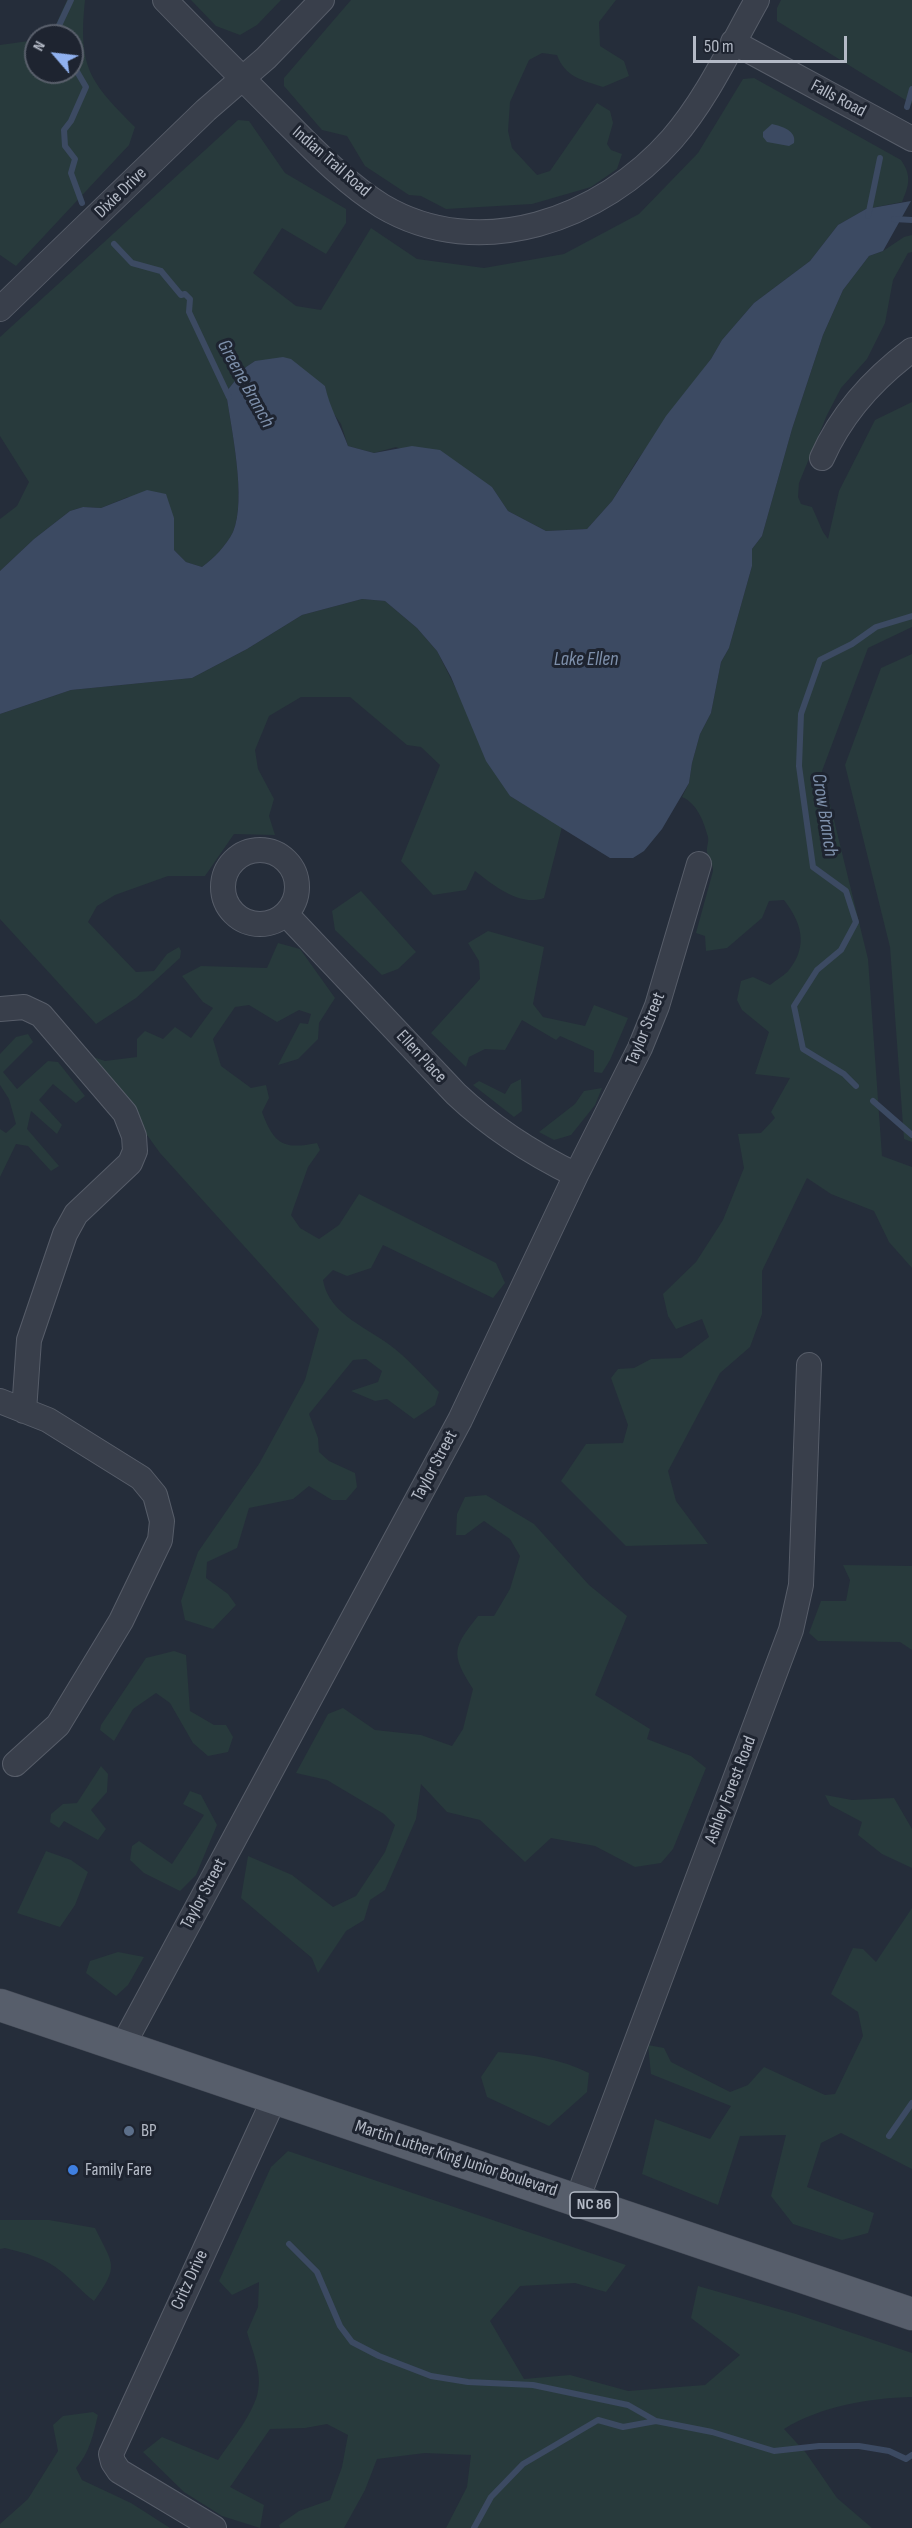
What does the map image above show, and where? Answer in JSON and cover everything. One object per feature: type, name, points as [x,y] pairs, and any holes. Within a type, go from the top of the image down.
[{"type":"main road","name":"Martin Luther King Junior Boulevard","points":[[0,2005],[912,2314]]},
{"type":"street","name":"Indian Trail Road","points":[[165,0],[314,150],[355,187],[383,206],[413,221],[445,231],[484,233],[513,230],[547,222],[584,208],[618,188],[641,170],[672,138],[699,102],[757,0]]},
{"type":"street","name":"Dixie Drive","points":[[0,309],[206,110],[266,58],[322,0]]},
{"type":"street","name":"Falls Road","points":[[733,42],[912,139]]},
{"type":"street","points":[[822,458],[830,440],[854,402],[890,366],[912,350]]},
{"type":"street","name":"Taylor Street","points":[[122,2047],[460,1420],[576,1175],[640,1048],[657,1006],[699,864]]},
{"type":"street","name":"Ellen Place","points":[[286,914],[481,1118],[539,1157],[576,1175]]},
{"type":"street","points":[[0,1009],[5,1006],[24,1007],[41,1015],[125,1113],[134,1136],[135,1151],[130,1163],[76,1214],[65,1234],[29,1340],[24,1411]]},
{"type":"street","name":"Ashley Forest Road","points":[[577,2199],[792,1630],[801,1585],[809,1365]]},
{"type":"street","points":[[0,1401],[48,1420],[141,1478],[155,1495],[162,1521],[160,1540],[121,1621],[58,1725],[15,1764]]},
{"type":"street","name":"Critz Drive","points":[[214,2528],[119,2471],[111,2454],[274,2099]]},
{"type":"shaded area","points":[[67,0],[85,0],[83,24],[56,24]]},
{"type":"shaded area","points":[[191,0],[281,0],[257,25],[240,35],[216,26]]},
{"type":"shaded area","points":[[351,0],[616,0],[599,22],[600,46],[624,61],[629,76],[603,87],[575,77],[560,62],[557,55],[542,53],[529,60],[510,102],[508,131],[512,148],[537,175],[550,171],[597,103],[610,111],[613,123],[607,144],[611,150],[622,154],[617,169],[591,187],[532,204],[446,209],[421,196],[409,195],[365,166],[347,136],[322,130],[284,86],[284,78]]},
{"type":"shaded area","points":[[781,0],[912,0],[912,104],[777,21],[777,8]]},
{"type":"shaded area","points":[[24,42],[24,84],[84,84],[84,47],[90,71],[97,84],[135,127],[129,145],[16,266],[0,255],[0,45]]},
{"type":"shaded area","points":[[754,78],[901,160],[908,176],[908,185],[902,202],[866,209],[838,225],[810,261],[754,303],[722,340],[711,359],[636,462],[612,501],[587,529],[546,531],[508,511],[492,487],[396,447],[374,453],[348,446],[341,424],[329,407],[325,386],[255,361],[246,367],[226,392],[237,463],[239,501],[237,518],[227,542],[202,567],[186,562],[174,550],[174,518],[128,497],[101,508],[83,507],[70,511],[34,539],[0,571],[0,519],[17,506],[29,482],[0,436],[0,337],[238,120],[249,121],[285,173],[346,209],[346,223],[326,254],[282,228],[253,273],[296,306],[321,310],[371,228],[417,259],[484,268],[564,254],[639,214],[698,153],[743,79]]},
{"type":"shaded area","points":[[912,235],[912,252],[908,253],[893,280],[885,323],[867,359],[841,388],[827,415],[799,483],[798,497],[801,504],[812,507],[828,539],[839,491],[875,420],[912,402],[912,627],[868,648],[822,771],[868,959],[882,1156],[912,1167],[912,1268],[889,1242],[874,1211],[831,1194],[807,1178],[762,1271],[762,1314],[750,1347],[720,1373],[668,1471],[676,1501],[708,1544],[626,1546],[561,1481],[586,1444],[623,1443],[628,1425],[611,1378],[618,1369],[634,1368],[651,1359],[681,1358],[709,1337],[702,1319],[676,1329],[668,1316],[663,1294],[696,1262],[723,1220],[744,1168],[738,1134],[761,1133],[775,1118],[771,1112],[790,1078],[755,1074],[769,1032],[742,1010],[737,1000],[741,981],[753,977],[770,985],[789,970],[799,952],[801,943],[795,917],[784,900],[769,901],[762,918],[727,948],[706,951],[705,936],[696,933],[713,871],[707,852],[708,837],[696,808],[682,797],[689,783],[700,734],[711,713],[721,662],[729,648],[752,566],[752,549],[762,536],[792,429],[823,335],[843,290],[869,256]]},
{"type":"shaded area","points":[[362,599],[385,601],[417,628],[437,651],[510,796],[562,827],[544,898],[526,900],[516,897],[498,888],[475,871],[466,890],[433,895],[401,861],[440,765],[421,747],[407,745],[350,697],[301,697],[269,716],[255,750],[258,769],[274,799],[269,816],[275,835],[234,834],[205,876],[168,876],[115,895],[97,906],[88,922],[136,972],[154,971],[167,954],[179,947],[181,951],[180,958],[136,998],[96,1024],[0,919],[0,714],[71,690],[192,678],[247,649],[302,615]]},
{"type":"shaded area","points":[[912,654],[912,1142],[904,1139],[890,947],[845,765],[881,668]]},
{"type":"shaded area","points":[[361,891],[416,952],[398,969],[382,975],[335,930],[332,911]]},
{"type":"shaded area","points":[[488,931],[544,947],[533,1004],[543,1017],[585,1026],[594,1005],[628,1018],[602,1073],[594,1072],[594,1051],[560,1036],[556,1040],[522,1020],[505,1050],[485,1049],[469,1057],[466,1067],[431,1033],[480,979],[479,961],[468,943]]},
{"type":"shaded area","points":[[278,943],[300,949],[335,998],[319,1023],[318,1039],[298,1059],[278,1065],[300,1023],[308,1024],[311,1014],[299,1010],[277,1022],[249,1005],[235,1007],[213,1039],[221,1066],[251,1088],[266,1085],[269,1098],[262,1112],[276,1138],[288,1145],[296,1146],[317,1143],[320,1150],[308,1167],[291,1215],[300,1228],[319,1239],[339,1225],[359,1194],[496,1263],[505,1283],[493,1298],[383,1245],[371,1268],[347,1276],[333,1270],[323,1280],[333,1303],[342,1312],[395,1349],[439,1392],[435,1405],[414,1419],[387,1399],[375,1401],[351,1391],[378,1382],[382,1371],[366,1359],[353,1360],[309,1414],[318,1438],[319,1452],[329,1461],[355,1473],[357,1487],[346,1500],[332,1500],[309,1486],[293,1499],[249,1508],[237,1548],[207,1562],[206,1578],[228,1594],[236,1605],[213,1629],[185,1620],[181,1601],[198,1552],[259,1464],[305,1380],[319,1329],[160,1153],[90,1056],[105,1061],[137,1057],[137,1039],[145,1031],[163,1039],[175,1027],[191,1038],[213,1008],[203,1002],[182,976],[201,966],[267,968]]},
{"type":"shaded area","points":[[28,1034],[33,1042],[3,1072],[17,1089],[48,1061],[58,1062],[85,1096],[76,1103],[53,1084],[39,1100],[62,1125],[57,1134],[31,1111],[27,1129],[59,1166],[51,1171],[28,1146],[16,1144],[0,1177],[0,1129],[6,1133],[16,1124],[9,1099],[0,1085],[0,1054],[16,1037]]},
{"type":"shaded area","points":[[521,1079],[522,1111],[514,1117],[473,1085],[479,1081],[505,1094],[511,1084]]},
{"type":"shaded area","points":[[602,1088],[595,1105],[571,1135],[554,1140],[539,1132],[575,1104],[584,1091]]},
{"type":"shaded area","points":[[486,1495],[534,1524],[589,1585],[627,1616],[595,1695],[650,1729],[647,1739],[691,1756],[706,1768],[673,1849],[661,1863],[635,1867],[595,1846],[551,1838],[525,1862],[480,1820],[447,1812],[421,1784],[416,1819],[385,1890],[370,1900],[364,1920],[346,1931],[318,1973],[312,1958],[241,1898],[248,1856],[292,1875],[333,1907],[356,1896],[385,1852],[395,1825],[384,1814],[327,1780],[296,1773],[328,1714],[343,1708],[375,1730],[421,1735],[452,1746],[463,1729],[473,1689],[458,1659],[459,1644],[478,1616],[494,1616],[510,1589],[520,1556],[510,1539],[484,1521],[465,1535],[456,1535],[457,1514],[465,1497]]},
{"type":"shaded area","points":[[843,1565],[912,1566],[912,1650],[900,1642],[818,1641],[809,1633],[821,1601],[846,1601],[850,1580]]},
{"type":"shaded area","points":[[174,1651],[186,1655],[190,1711],[214,1725],[226,1725],[233,1737],[228,1752],[208,1756],[193,1743],[170,1703],[156,1693],[133,1709],[114,1741],[100,1730],[101,1725],[146,1658]]},
{"type":"shaded area","points":[[101,1766],[108,1774],[107,1792],[91,1810],[106,1829],[98,1840],[64,1821],[59,1828],[50,1822],[51,1814],[63,1804],[77,1803]]},
{"type":"shaded area","points":[[190,1791],[201,1795],[217,1825],[196,1875],[180,1891],[144,1873],[130,1860],[132,1846],[139,1841],[172,1864],[204,1815],[183,1804]]},
{"type":"shaded area","points":[[825,1795],[852,1800],[894,1798],[912,1829],[912,1868],[882,1854],[858,1835],[862,1822],[830,1805]]},
{"type":"shaded area","points":[[46,1851],[71,1860],[88,1872],[75,1905],[60,1927],[17,1913]]},
{"type":"shaded area","points":[[912,1908],[912,2169],[841,2133],[821,2143],[807,2187],[874,2213],[868,2233],[842,2240],[793,2224],[771,2196],[786,2135],[740,2136],[718,2205],[642,2174],[655,2119],[710,2139],[731,2106],[651,2074],[648,2045],[664,2048],[671,2062],[730,2092],[748,2085],[764,2067],[825,2095],[835,2094],[863,2036],[858,2012],[831,1994],[853,1948],[863,1949],[876,1962]]},
{"type":"shaded area","points":[[118,1952],[144,1957],[128,1985],[116,1996],[86,1973],[90,1961]]},
{"type":"shaded area","points":[[498,2052],[545,2058],[578,2068],[589,2073],[587,2092],[549,2126],[487,2097],[481,2077]]},
{"type":"shaded area","points":[[288,2151],[626,2265],[606,2292],[575,2283],[520,2286],[490,2321],[524,2379],[570,2375],[628,2391],[705,2385],[740,2355],[691,2318],[698,2286],[796,2314],[912,2353],[912,2397],[879,2399],[830,2409],[784,2429],[806,2453],[837,2498],[872,2528],[446,2528],[467,2487],[471,2455],[425,2453],[377,2459],[365,2490],[344,2528],[280,2528],[279,2525],[299,2511],[330,2500],[342,2467],[348,2435],[327,2424],[305,2428],[270,2429],[230,2487],[264,2505],[260,2528],[222,2516],[184,2492],[143,2452],[162,2437],[218,2460],[252,2408],[258,2391],[259,2376],[247,2332],[258,2307],[259,2282],[232,2295],[219,2281],[271,2167]]},
{"type":"shaded area","points":[[0,2220],[49,2220],[95,2228],[111,2265],[108,2280],[94,2301],[49,2263],[20,2252],[0,2249]]},
{"type":"shaded area","points":[[93,2412],[98,2415],[93,2436],[85,2456],[76,2468],[82,2480],[131,2503],[170,2528],[0,2528],[0,2524],[28,2499],[58,2451],[53,2425],[63,2416]]},
{"type":"water","points":[[772,124],[791,132],[794,143],[789,146],[767,142],[763,137],[763,132]]},
{"type":"water","name":"Lake Ellen","points":[[911,201],[883,251],[869,256],[843,290],[823,335],[792,429],[762,536],[752,549],[752,566],[729,648],[721,662],[711,713],[700,734],[689,783],[662,829],[644,851],[633,858],[610,858],[510,796],[486,761],[451,677],[437,651],[417,628],[385,601],[362,599],[302,615],[247,649],[192,678],[71,690],[0,714],[0,571],[34,539],[70,511],[83,507],[101,508],[147,490],[166,494],[174,518],[174,550],[186,562],[202,567],[227,542],[237,518],[239,501],[237,463],[226,392],[246,367],[255,361],[283,357],[291,359],[325,386],[348,446],[374,453],[412,446],[440,450],[492,487],[508,511],[546,531],[587,529],[612,501],[666,416],[711,359],[722,340],[754,303],[810,261],[838,225],[866,209]]},
{"type":"waterway","name":"Greene Branch","points":[[60,24],[71,0]]},
{"type":"waterway","name":"Greene Branch","points":[[82,203],[71,173],[75,159],[65,146],[64,130],[71,121],[86,87],[84,84]]},
{"type":"waterway","points":[[907,107],[912,89]]},
{"type":"waterway","points":[[868,216],[880,158]]},
{"type":"waterway","points":[[894,219],[912,220]]},
{"type":"waterway","name":"Greene Branch","points":[[114,244],[132,263],[161,271],[181,295],[185,294],[190,299],[189,312],[229,397]]},
{"type":"waterway","name":"Crow Branch","points":[[856,1086],[844,1074],[803,1049],[794,1006],[817,970],[841,950],[856,922],[846,891],[813,867],[799,766],[801,714],[820,660],[852,644],[876,627],[912,616]]},
{"type":"waterway","name":"Crow Branch","points":[[873,1101],[912,1135]]},
{"type":"waterway","points":[[889,2136],[912,2103]]},
{"type":"waterway","points":[[289,2244],[317,2272],[340,2326],[352,2342],[379,2356],[431,2376],[468,2382],[533,2385],[628,2405],[656,2421]]},
{"type":"waterway","points":[[474,2528],[491,2497],[523,2464],[598,2420],[623,2427],[656,2421],[712,2432],[774,2451],[819,2446],[859,2446],[889,2451],[906,2459],[912,2455]]},
{"type":"place","name":"BP","points":[[129,2131]]},
{"type":"place","name":"Family Fare","points":[[73,2170]]}]
